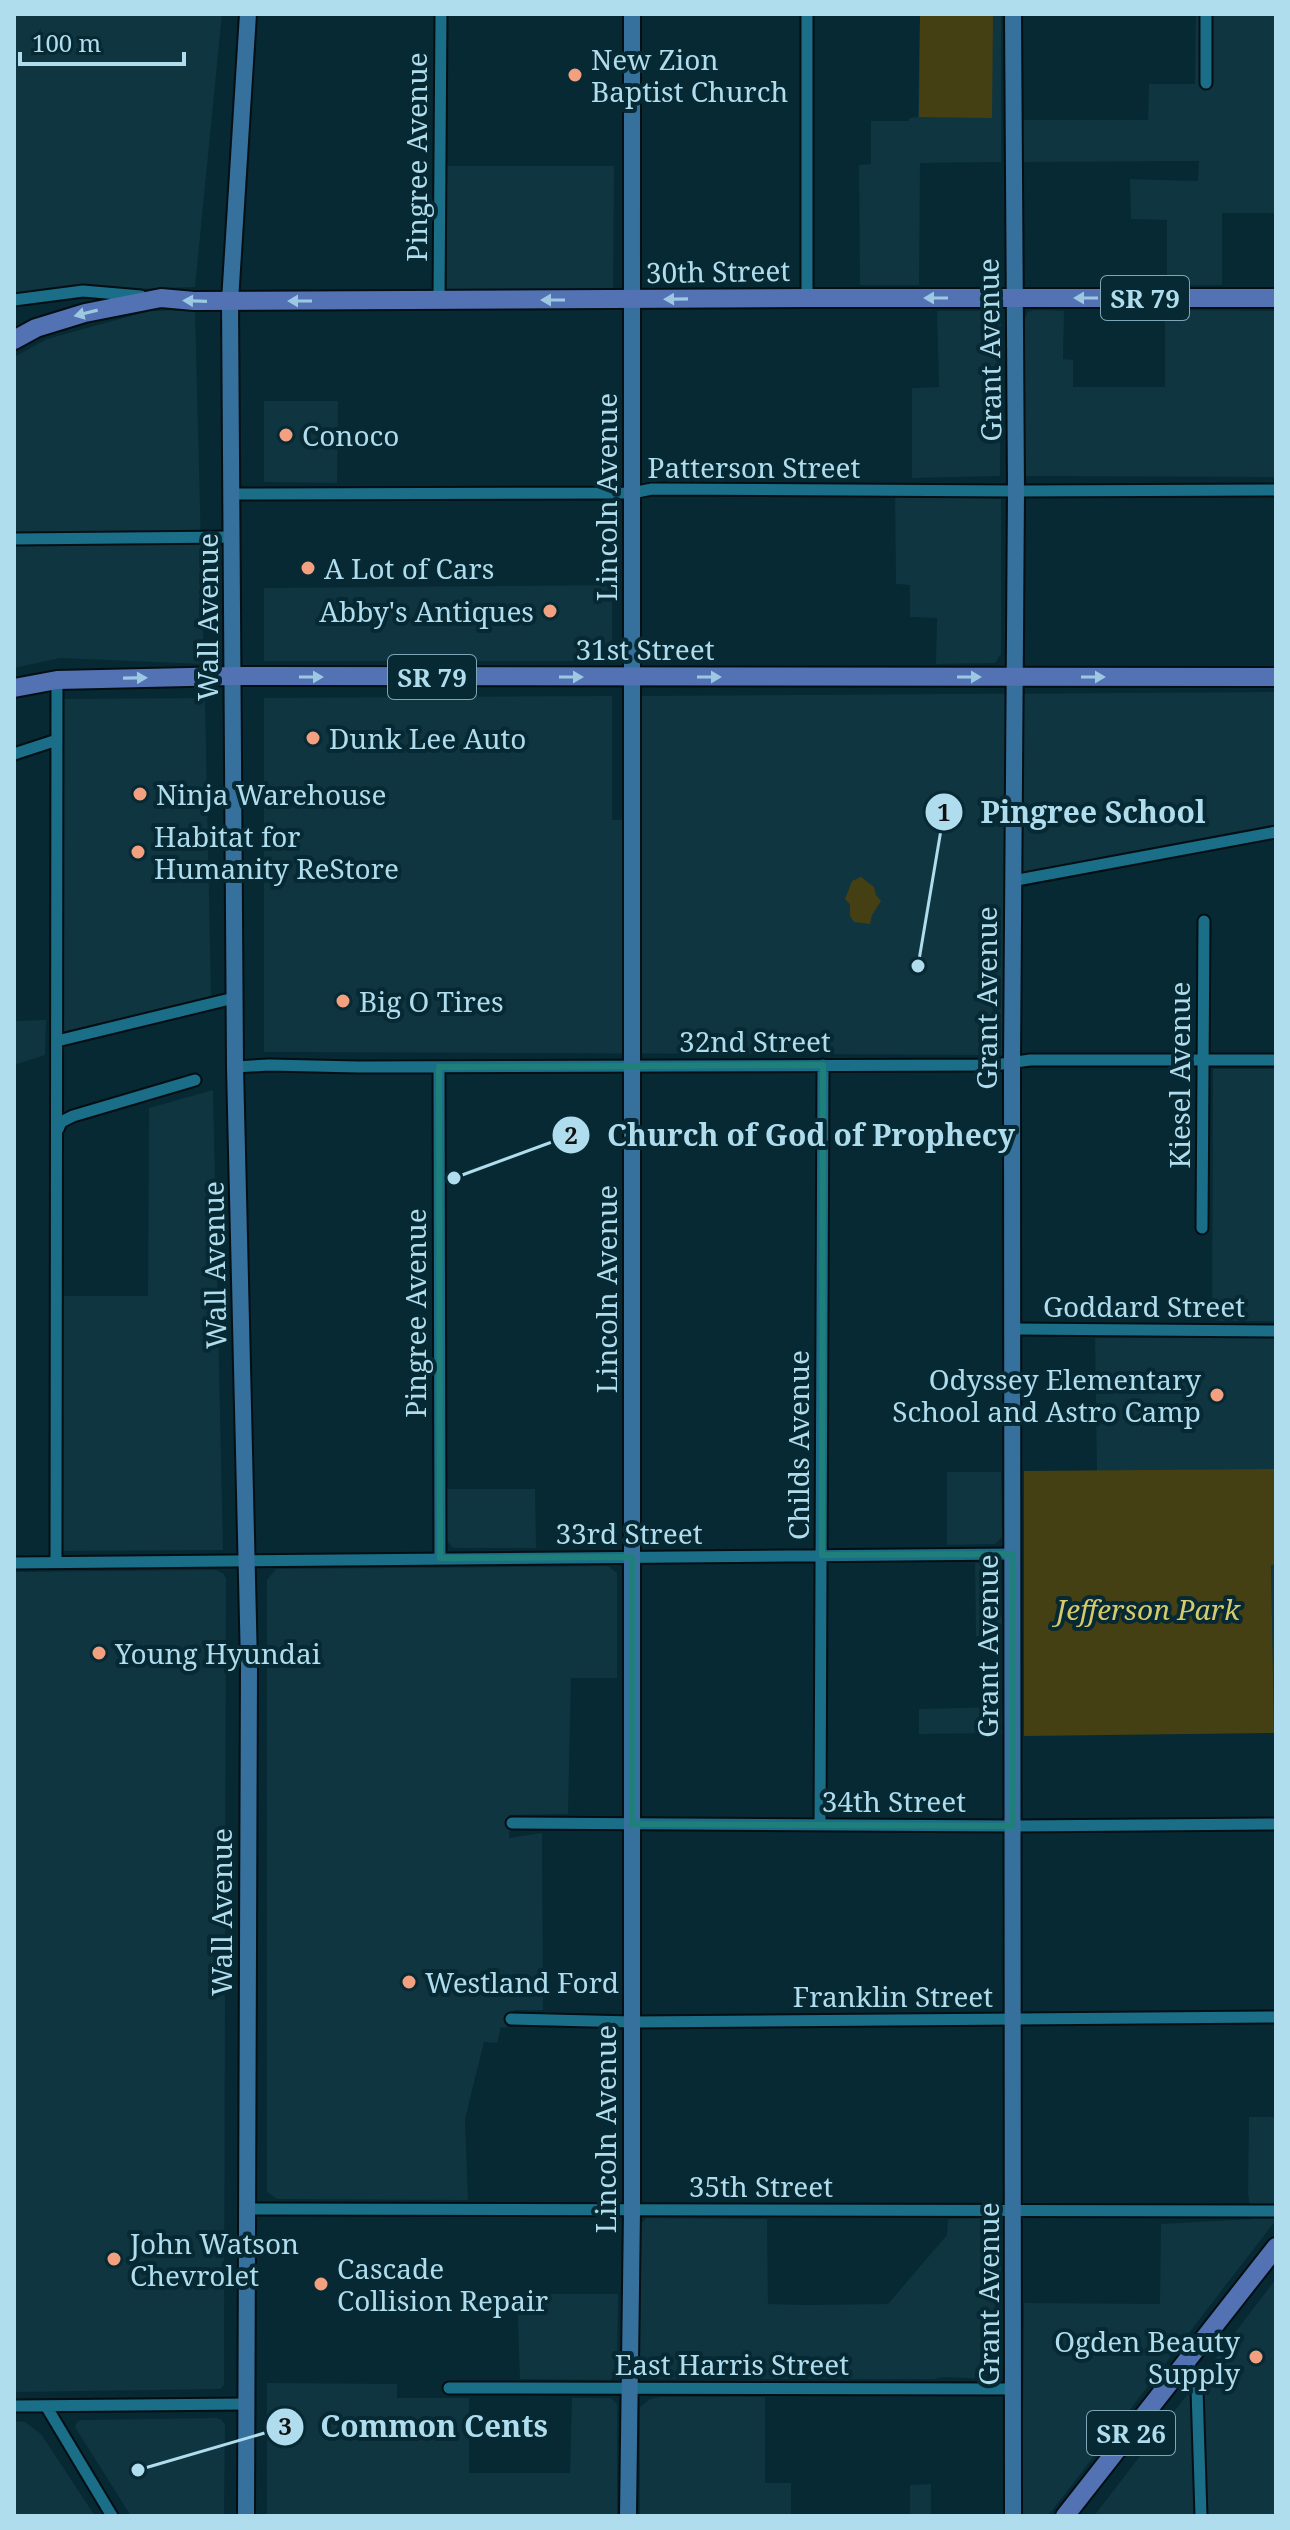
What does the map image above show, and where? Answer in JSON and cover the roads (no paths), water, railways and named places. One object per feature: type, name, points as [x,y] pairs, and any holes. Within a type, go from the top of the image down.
[{"type":"main road","name":"30th Street","points":[[14,340],[36,328],[85,313],[161,298],[230,301],[1276,298]]},
{"type":"main road","name":"31st Street","points":[[14,688],[57,680],[233,676],[1276,677]]},
{"type":"main road","name":"SR 26","points":[[1072,2512],[1276,2247]]},
{"type":"street","points":[[237,14],[247,53]]},
{"type":"street","name":"Wall Avenue","points":[[246,2516],[249,1690],[234,998],[230,301],[248,14]]},
{"type":"street","name":"Pingree Avenue","points":[[439,300],[441,14]]},
{"type":"street","name":"Lincoln Avenue","points":[[628,2516],[632,2211],[632,14]]},
{"type":"street","points":[[807,14],[807,298]]},
{"type":"street","name":"Grant Avenue","points":[[1012,2514],[1012,881],[1016,491],[1013,14]]},
{"type":"street","points":[[1206,14],[1206,83]]},
{"type":"street","name":"30th Street","points":[[15,300],[83,291],[161,298]]},
{"type":"street","name":"Patterson Street","points":[[232,494],[632,493],[652,489],[1276,490]]},
{"type":"street","points":[[14,539],[232,537]]},
{"type":"street","points":[[56,1562],[57,680]]},
{"type":"street","points":[[14,754],[57,740]]},
{"type":"street","points":[[1012,881],[1276,832]]},
{"type":"street","name":"Kiesel Avenue","points":[[1202,1228],[1204,921]]},
{"type":"street","points":[[57,1041],[234,998]]},
{"type":"street","name":"32nd Street","points":[[235,1067],[995,1065],[1030,1060],[1276,1060]]},
{"type":"street","name":"Childs Avenue","points":[[820,1825],[823,1065]]},
{"type":"street","name":"Pingree Avenue","points":[[439,1067],[440,1558]]},
{"type":"street","points":[[58,1129],[61,1122],[73,1116],[195,1080]]},
{"type":"street","name":"Goddard Street","points":[[1012,1329],[1276,1331]]},
{"type":"street","name":"33rd Street","points":[[14,1563],[1013,1554]]},
{"type":"street","name":"34th Street","points":[[512,1823],[1276,1824]]},
{"type":"street","name":"Franklin Street","points":[[511,2019],[632,2022],[1276,2017]]},
{"type":"street","name":"35th Street","points":[[245,2209],[1276,2211]]},
{"type":"street","points":[[1187,2360],[1197,2389],[1201,2516]]},
{"type":"street","name":"East Harris Street","points":[[449,2388],[1014,2389]]},
{"type":"street","points":[[14,2406],[247,2404]]},
{"type":"street","points":[[46,2406],[112,2516]]},
{"type":"place","name":"New Zion Baptist Church","points":[[575,75]]},
{"type":"place","name":"Conoco","points":[[286,435]]},
{"type":"place","name":"A Lot of Cars","points":[[308,568]]},
{"type":"place","name":"Abby's Antiques","points":[[550,611]]},
{"type":"place","name":"Dunk Lee Auto","points":[[313,738]]},
{"type":"place","name":"Ninja Warehouse","points":[[140,794]]},
{"type":"place","name":"Habitat for Humanity ReStore","points":[[138,852]]},
{"type":"place","name":"Pingree School","points":[[918,966]]},
{"type":"place","name":"Big O Tires","points":[[343,1001]]},
{"type":"place","name":"Church of God of Prophecy","points":[[454,1178]]},
{"type":"place","name":"Odyssey Elementary School and Astro Camp","points":[[1217,1395]]},
{"type":"place","name":"Young Hyundai","points":[[99,1653]]},
{"type":"place","name":"Westland Ford","points":[[409,1982]]},
{"type":"place","name":"John Watson Chevrolet","points":[[114,2259]]},
{"type":"place","name":"Cascade Collision Repair","points":[[321,2284]]},
{"type":"place","name":"Ogden Beauty Supply","points":[[1256,2357]]},
{"type":"place","name":"Common Cents","points":[[138,2470]]},
{"type":"park label","name":"Jefferson Park","points":[[1148,1609]]}]
